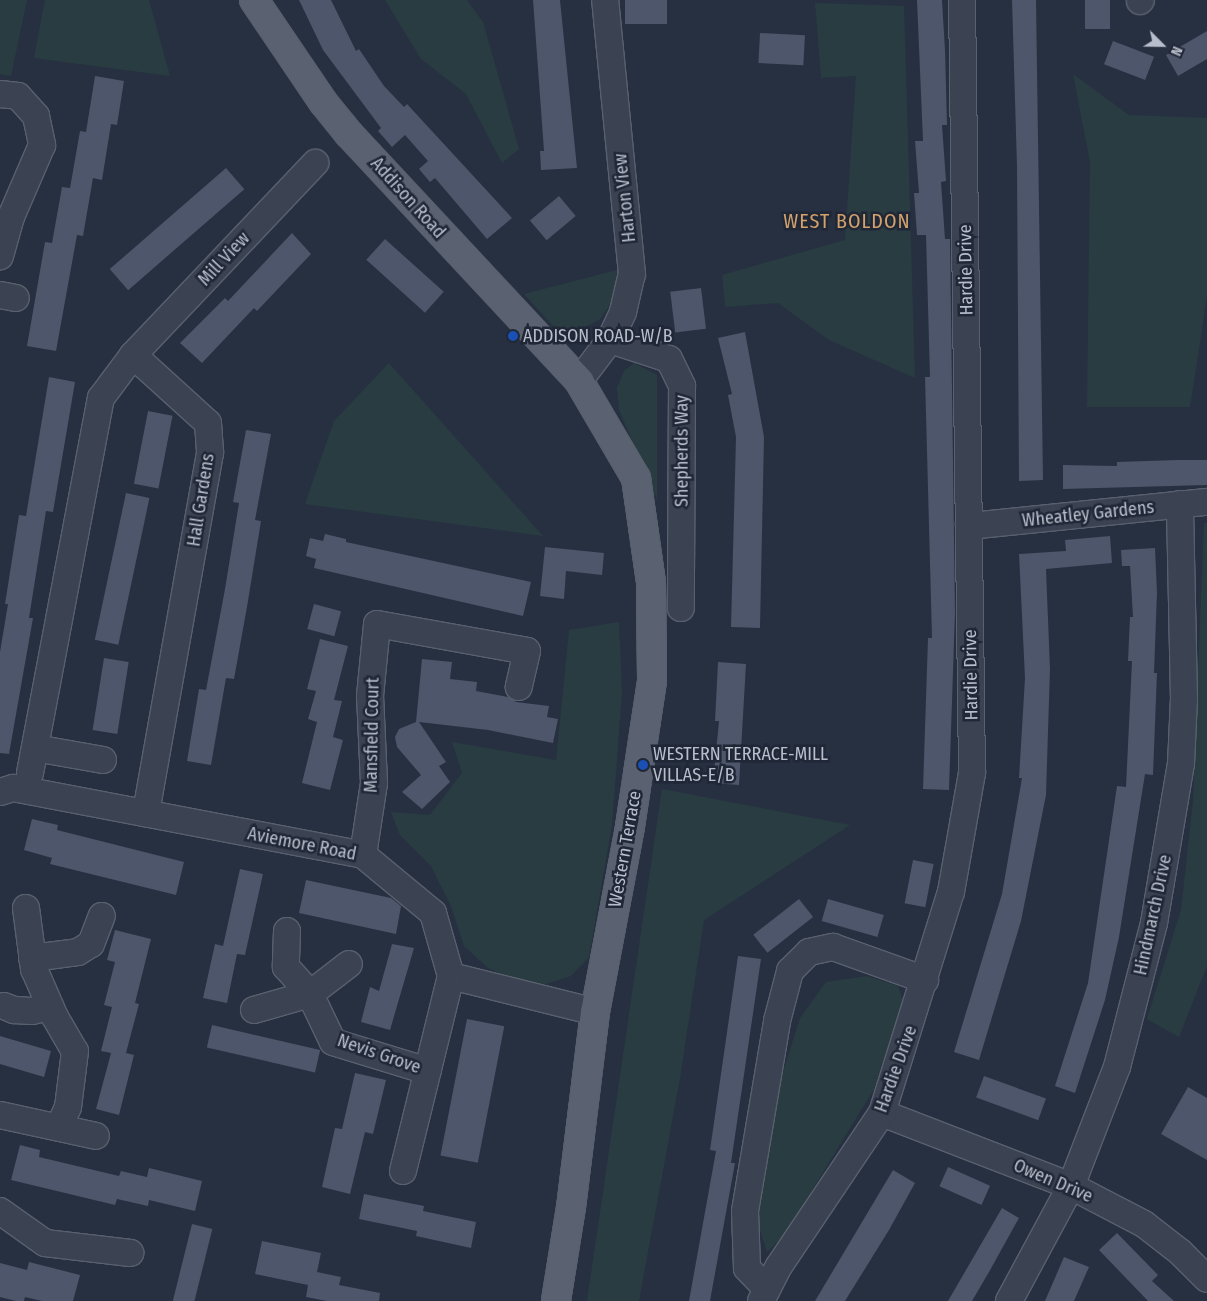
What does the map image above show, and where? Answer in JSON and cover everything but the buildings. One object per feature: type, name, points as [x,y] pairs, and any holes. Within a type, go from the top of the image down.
[{"type":"main road","name":"Addison Road","points":[[254,0],[323,102],[349,134],[579,381]]},
{"type":"main road","name":"Western Terrace","points":[[556,1301],[572,1207],[595,1012],[630,827],[652,681],[650,582],[636,478],[579,381]]},
{"type":"street","name":"Harton View","points":[[579,381],[610,340],[623,312],[632,274],[605,0]]},
{"type":"street","name":"Hardie Drive","points":[[764,1295],[779,1266],[882,1113],[952,892],[972,773],[962,0]]},
{"type":"street","points":[[0,94],[18,96],[36,116],[42,145],[11,217],[0,256]]},
{"type":"street","name":"Mill View","points":[[134,355],[315,163]]},
{"type":"street","name":"Shepherds Way","points":[[610,340],[669,359],[682,386],[680,608]]},
{"type":"street","points":[[30,773],[101,398],[134,355]]},
{"type":"street","name":"Hall Gardens","points":[[134,355],[208,423],[210,452],[146,813]]},
{"type":"street","name":"Wheatley Gardens","points":[[970,526],[1207,502]]},
{"type":"street","name":"Hindmarch Drive","points":[[1009,1301],[1071,1186],[1117,1067],[1154,923],[1181,764],[1184,699],[1180,504]]},
{"type":"street","name":"Mansfield Court","points":[[363,855],[374,784],[369,619],[527,651],[519,687]]},
{"type":"street","points":[[35,748],[103,760]]},
{"type":"street","name":"Aviemore Road","points":[[0,792],[13,788],[363,855],[433,913],[438,941],[451,976]]},
{"type":"street","points":[[26,908],[32,958],[50,1007],[75,1051],[68,1107],[59,1127]]},
{"type":"street","points":[[32,958],[78,952],[91,944],[102,916]]},
{"type":"street","name":"Nevis Grove","points":[[287,931],[286,967],[310,994],[332,1042],[428,1071]]},
{"type":"street","points":[[764,1295],[747,1268],[745,1211],[777,1021],[790,972],[809,952],[833,947],[925,980]]},
{"type":"street","points":[[254,1010],[310,994],[349,964]]},
{"type":"street","points":[[403,1172],[451,976],[595,1012]]},
{"type":"street","points":[[4,1006],[14,1010],[32,1011],[50,1007]]},
{"type":"street","name":"Owen Drive","points":[[882,1113],[1071,1186],[1144,1224],[1180,1252],[1207,1280]]},
{"type":"street","points":[[0,1115],[96,1136]]},
{"type":"street","points":[[0,1211],[46,1243],[70,1248],[130,1253]]},
{"type":"shaded area","points":[[0,0],[27,0],[11,76],[0,74]]},
{"type":"shaded area","points":[[45,0],[149,0],[170,76],[34,58]]},
{"type":"shaded area","points":[[385,0],[467,0],[483,22],[519,149],[502,163],[466,94],[421,59]]},
{"type":"shaded area","points":[[815,3],[904,6],[915,378],[829,340],[778,303],[725,307],[722,275],[845,240],[856,76],[821,78]]},
{"type":"shaded area","points":[[1073,74],[1129,115],[1207,118],[1207,296],[1190,407],[1087,407],[1090,162]]},
{"type":"shaded area","points":[[617,270],[613,301],[600,319],[578,331],[554,327],[524,294]]},
{"type":"shaded area","points":[[389,363],[543,536],[305,504],[334,421]]},
{"type":"shaded area","points":[[634,363],[657,375],[657,500],[619,410],[617,388],[624,371]]},
{"type":"shaded area","points":[[1204,523],[1207,523],[1207,966],[1179,1037],[1147,1019],[1181,910],[1193,801]]},
{"type":"shaded area","points":[[619,622],[622,692],[612,825],[589,957],[571,976],[546,984],[521,983],[488,968],[464,946],[451,906],[431,866],[400,835],[391,812],[430,815],[462,773],[452,742],[556,760],[569,630]]},
{"type":"shaded area","points":[[662,789],[850,825],[704,920],[680,1078],[639,1301],[587,1301]]},
{"type":"shaded area","points":[[867,976],[898,986],[903,1001],[874,1089],[786,1233],[767,1252],[758,1224],[772,1107],[800,1018],[826,982]]},
{"type":"place","name":"ADDISON ROAD-W/B","points":[[513,336]]},
{"type":"place","name":"WESTERN TERRACE-MILL VILLAS-E/B","points":[[643,765]]},
{"type":"district","name":"WEST BOLDON","points":[[847,221]]}]
